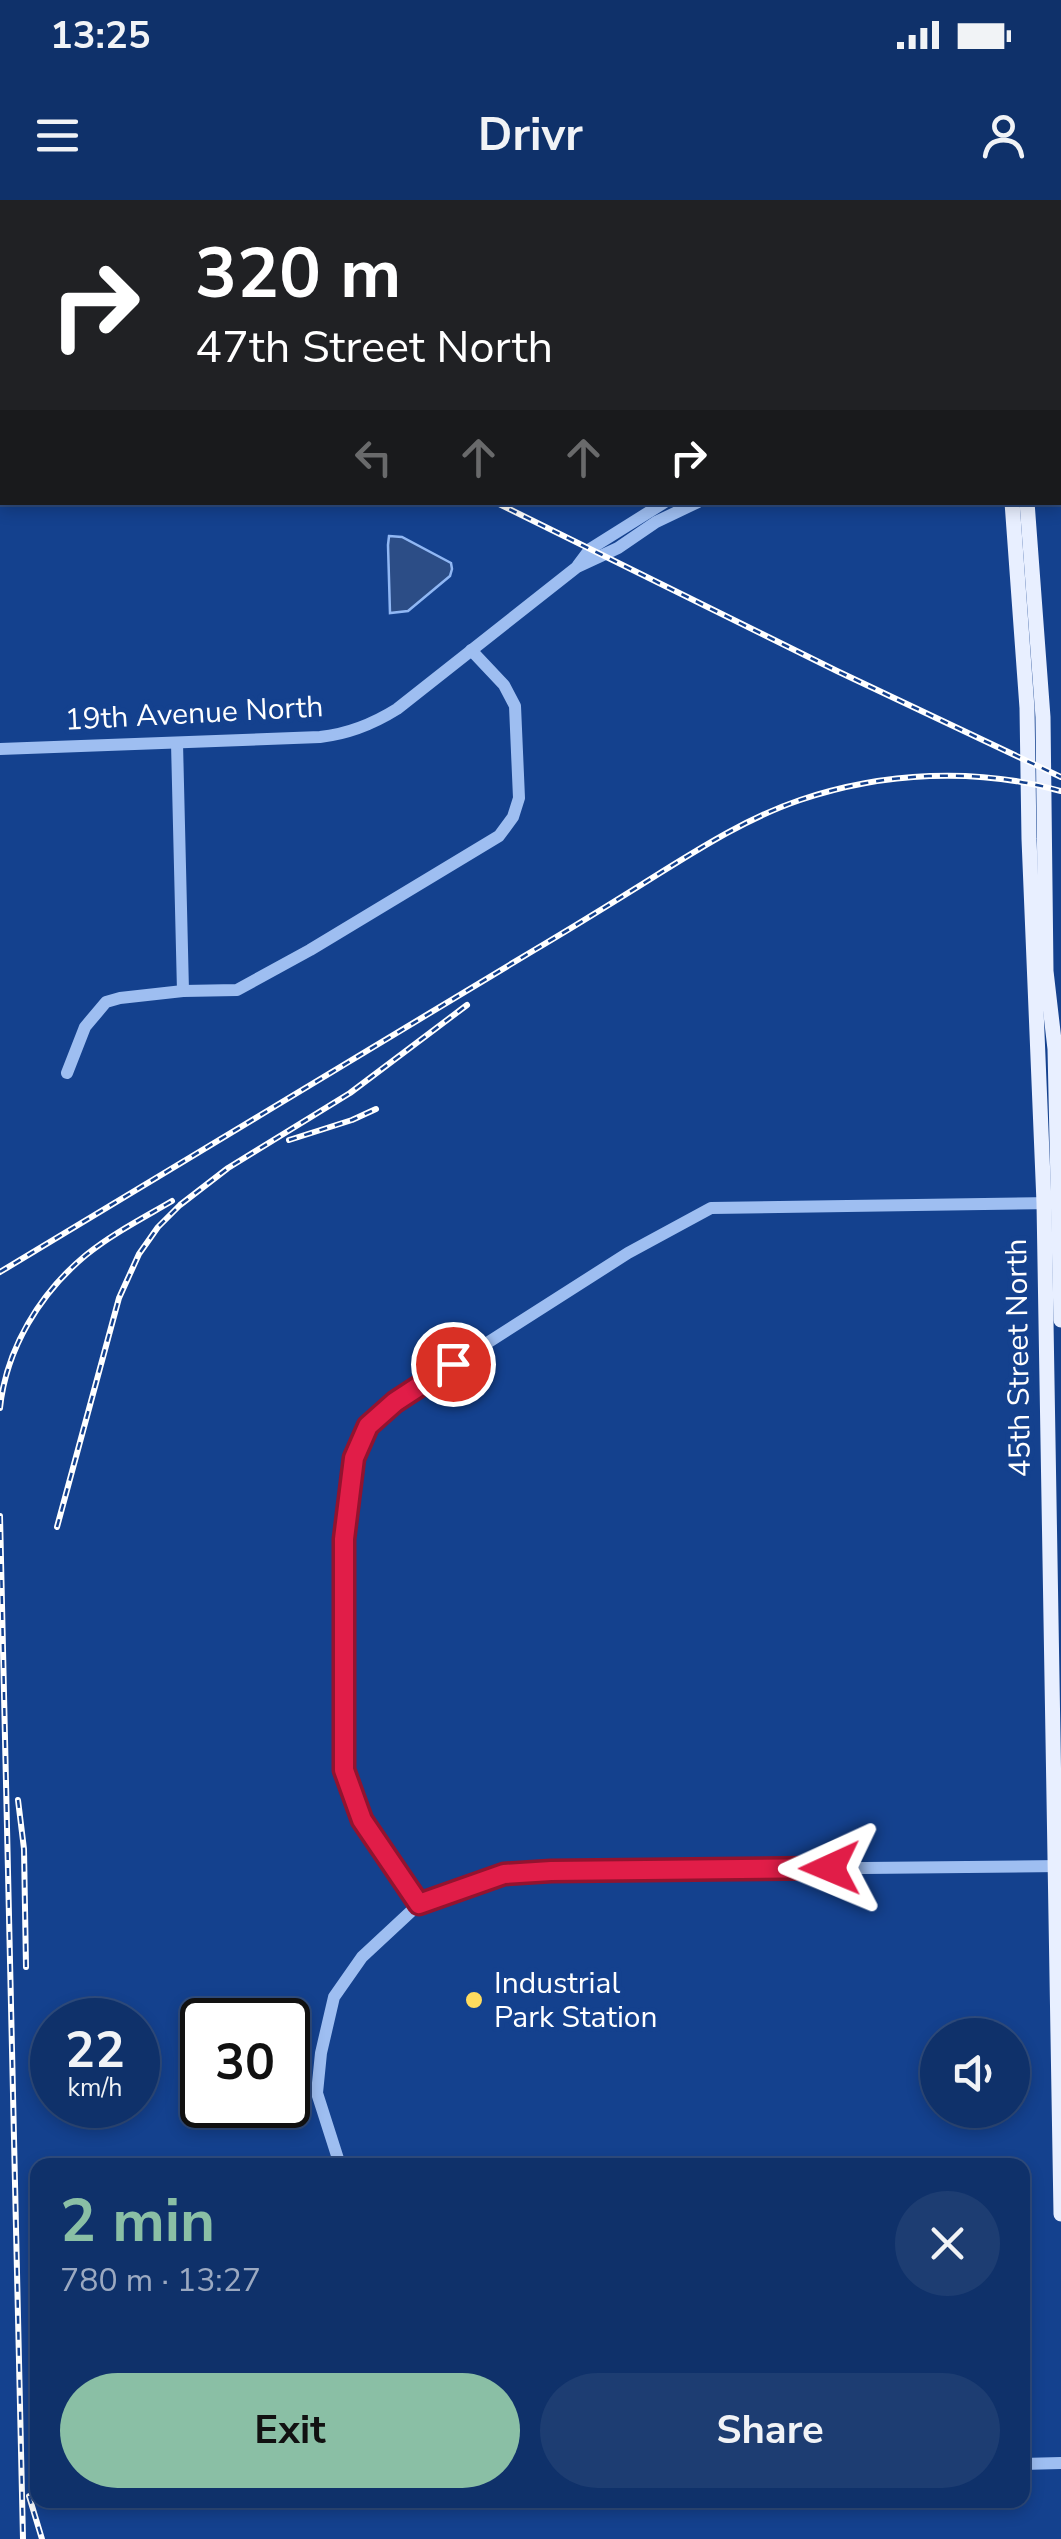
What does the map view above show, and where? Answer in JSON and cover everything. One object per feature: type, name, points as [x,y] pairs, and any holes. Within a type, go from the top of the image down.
[{"type":"main road","name":"45th Street North","points":[[1012,505],[1061,1320]]},
{"type":"main road","name":"45th Street North","points":[[1027,505],[1043,717],[1046,971],[1055,1049],[1061,2214]]},
{"type":"street","name":"19th Avenue North","points":[[577,567],[590,549],[660,505]]},
{"type":"street","name":"19th Avenue North","points":[[0,749],[320,737],[350,732],[397,709],[577,567],[691,505]]},
{"type":"street","points":[[67,1073],[86,1027],[106,1002],[184,990],[237,990],[499,836],[513,817],[518,798],[515,706],[504,684],[470,650]]},
{"type":"street","points":[[177,742],[184,990]]},
{"type":"street","points":[[419,1904],[362,1820],[344,1770],[344,1539],[354,1458],[368,1426],[395,1402],[612,1263],[712,1208],[1054,1203]]},
{"type":"street","points":[[338,2158],[317,2093],[321,2053],[334,1997],[362,1957],[419,1904],[504,1874],[551,1871],[1057,1866]]},
{"type":"street","points":[[1030,2464],[1061,2463]]},
{"type":"water","points":[[389,536],[402,537],[451,563],[450,576],[408,611],[390,613]]},
{"type":"railway","points":[[501,505],[1061,777]]},
{"type":"railway","points":[[0,1272],[694,852],[763,815],[800,800],[864,783],[930,776],[996,778],[1061,791]]},
{"type":"railway","points":[[57,1527],[119,1298],[139,1254],[158,1227],[228,1168],[350,1093],[467,1005]]},
{"type":"railway","points":[[289,1140],[376,1109]]},
{"type":"railway","points":[[0,1408],[18,1344],[54,1287],[96,1247],[172,1201]]},
{"type":"railway","points":[[0,1516],[23,2539]]},
{"type":"railway","points":[[18,1800],[24,1849],[26,1967]]},
{"type":"railway","points":[[33,2508],[42,2539]]},
{"type":"place","name":"Industrial Park Station","points":[[474,2000]]},
{"type":"route","points":[[453,1364],[395,1402],[368,1426],[354,1458],[344,1539],[344,1770],[362,1820],[419,1904],[504,1874],[830,1868]]}]
